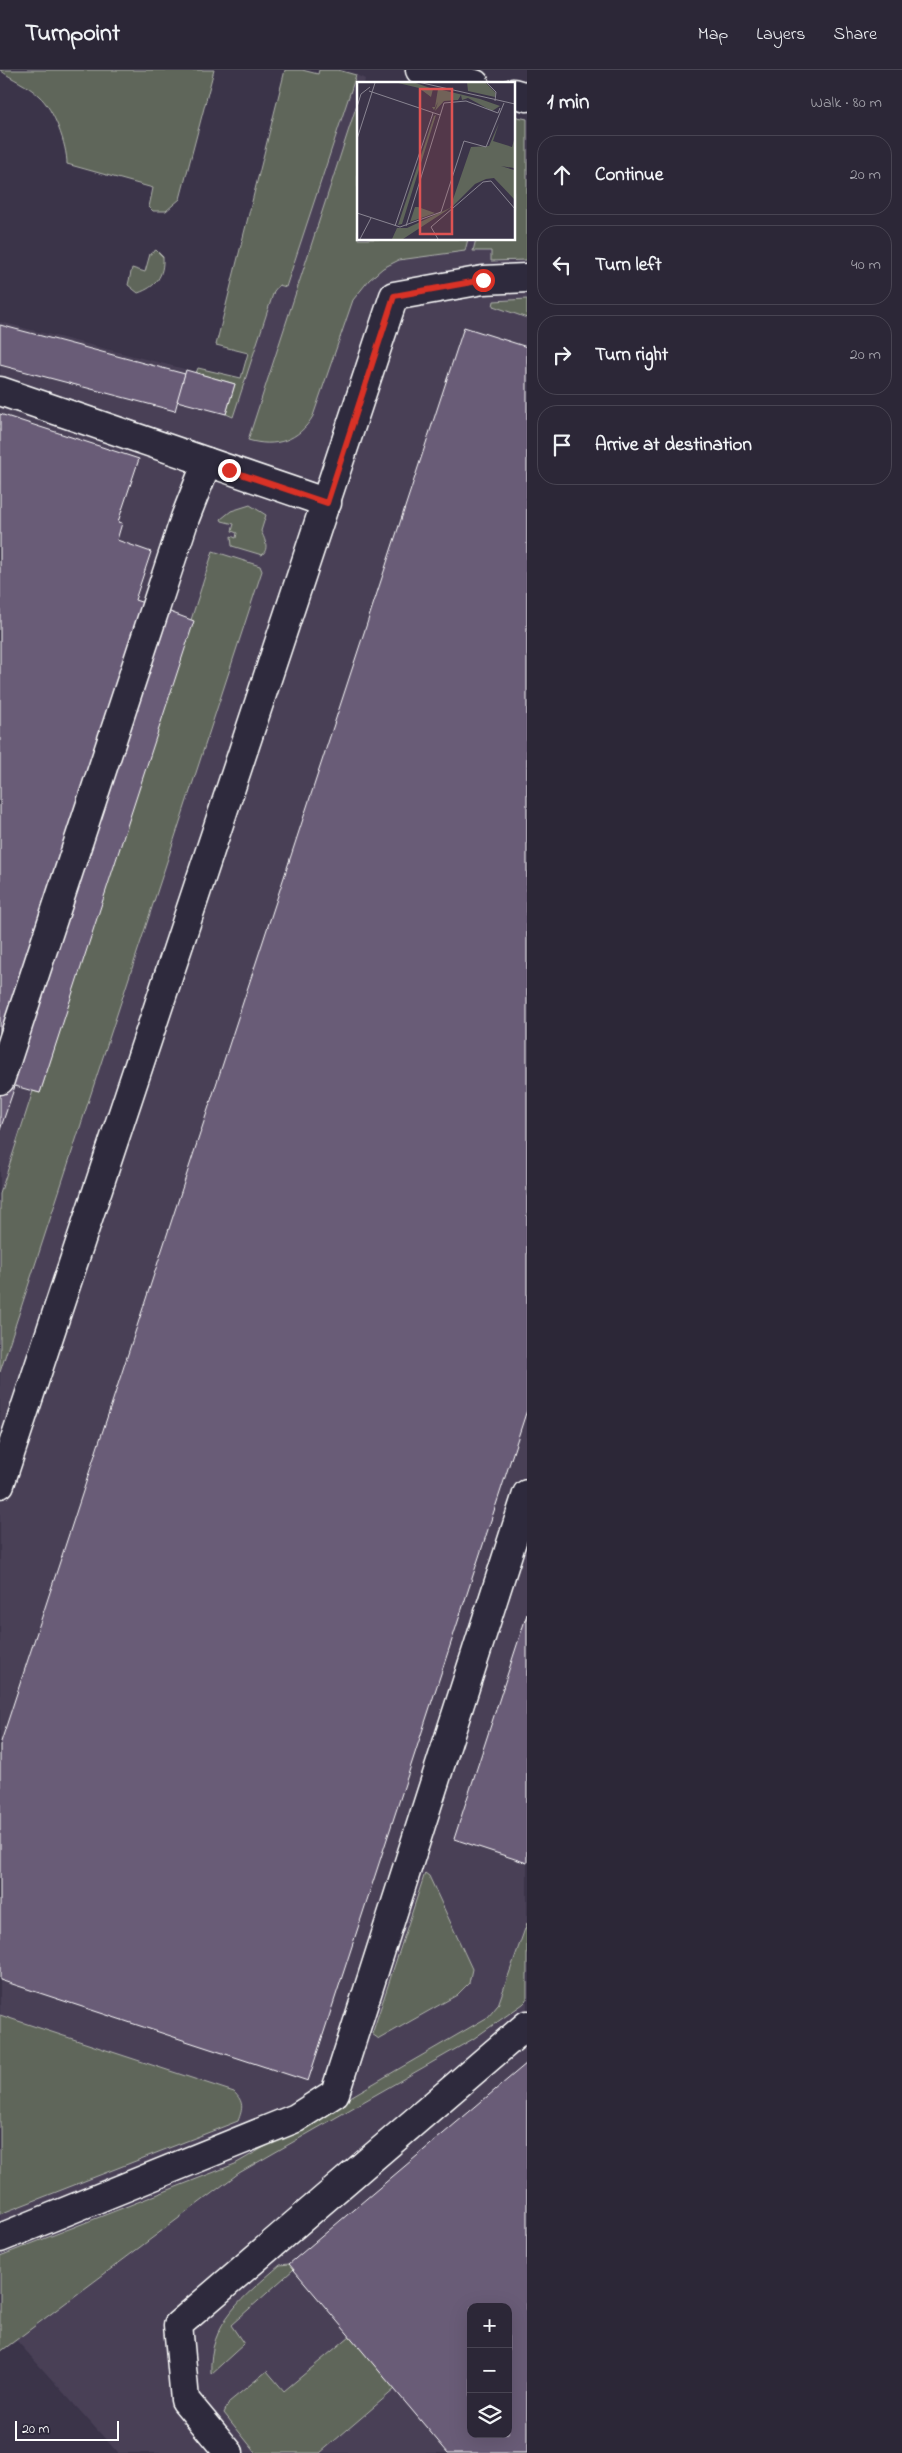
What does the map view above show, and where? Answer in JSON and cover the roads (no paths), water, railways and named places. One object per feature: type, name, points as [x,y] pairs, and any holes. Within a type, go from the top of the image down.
[{"type":"street","points":[[420,70],[468,82]]},
{"type":"street","points":[[514,93],[527,97]]},
{"type":"street","points":[[0,1484],[327,503],[394,296],[483,280],[527,278]]},
{"type":"street","points":[[0,391],[327,503]]},
{"type":"street","points":[[0,1080],[185,518],[206,462]]},
{"type":"street","points":[[0,2238],[296,2118],[335,2093],[527,1494]]},
{"type":"street","points":[[229,2453],[185,2400],[178,2325],[527,2025]]}]
